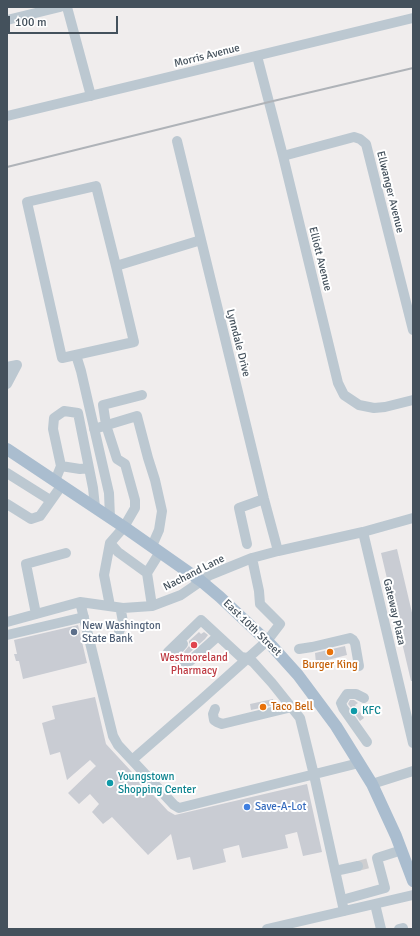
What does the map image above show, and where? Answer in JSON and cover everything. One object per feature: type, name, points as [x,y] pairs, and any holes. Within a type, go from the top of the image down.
[{"type":"main road","name":"East 10th Street","points":[[8,452],[95,507],[201,581],[267,641],[298,675],[336,726],[372,784],[402,850],[413,881]]},
{"type":"street","points":[[7,20],[60,7]]},
{"type":"street","points":[[67,7],[91,96]]},
{"type":"street","name":"Morris Avenue","points":[[7,116],[413,18]]},
{"type":"street","name":"Elliott Avenue","points":[[257,56],[338,383],[344,395],[359,405],[374,408],[385,407],[413,400]]},
{"type":"street","name":"Ellwanger Avenue","points":[[283,156],[354,137],[360,139],[366,144],[413,330]]},
{"type":"street","name":"Lynndale Drive","points":[[177,141],[264,500],[278,551]]},
{"type":"street","points":[[96,186],[134,342],[76,355],[62,358],[26,202],[96,186]]},
{"type":"street","points":[[116,266],[201,240]]},
{"type":"street","points":[[76,355],[109,493],[110,518]]},
{"type":"street","points":[[7,367],[17,366],[7,384]]},
{"type":"street","points":[[110,606],[104,575],[110,543],[124,527],[135,508],[135,500],[125,464],[117,458],[106,425],[103,405],[142,395]]},
{"type":"street","points":[[7,504],[31,519],[40,516],[50,500],[58,483],[61,466],[53,429],[54,418],[64,411],[78,413],[93,488],[95,507]]},
{"type":"street","points":[[94,429],[137,416],[162,511],[156,549],[147,573],[152,606]]},
{"type":"street","points":[[61,466],[80,469],[89,468]]},
{"type":"street","points":[[7,473],[50,500]]},
{"type":"street","points":[[247,544],[239,508],[264,500]]},
{"type":"street","name":"Nachand Lane","points":[[7,622],[80,602],[123,608],[152,606],[181,594],[210,575],[252,558],[363,532],[413,518]]},
{"type":"street","name":"Gateway Plaza","points":[[363,532],[413,743]]},
{"type":"street","points":[[110,543],[118,552],[147,573]]},
{"type":"street","points":[[36,614],[26,564],[66,553]]},
{"type":"street","points":[[132,760],[267,641],[280,624],[260,604],[259,591],[252,558]]},
{"type":"street","points":[[80,602],[113,736],[118,745],[171,803],[179,808],[359,763]]},
{"type":"street","points":[[119,632],[123,622],[121,611],[123,608]]},
{"type":"street","points":[[7,635],[84,617]]},
{"type":"street","points":[[168,652],[201,620],[240,657],[247,658],[272,683],[300,718],[314,774],[344,911]]},
{"type":"street","points":[[204,623],[177,651],[176,655],[179,660],[186,662],[190,661],[218,636]]},
{"type":"street","points":[[299,648],[312,647],[350,638],[355,643],[359,666]]},
{"type":"street","points":[[364,698],[356,694],[347,694],[341,703],[367,742]]},
{"type":"street","points":[[215,709],[213,714],[214,720],[222,724],[292,707]]},
{"type":"street","points":[[372,784],[413,771]]},
{"type":"street","points":[[342,900],[385,888],[373,862],[377,858],[402,850]]},
{"type":"street","points":[[336,871],[358,866]]},
{"type":"street","points":[[364,894],[371,905],[381,929]]},
{"type":"street","points":[[267,929],[413,895]]},
{"type":"street","points":[[399,929],[403,929]]},
{"type":"building","points":[[397,549],[413,617],[413,681],[411,681],[381,553]]},
{"type":"building","points":[[78,625],[87,663],[23,679],[19,661],[16,661],[14,654],[17,654],[14,640]]},
{"type":"building","name":"Westmoreland Pharmacy","points":[[199,632],[201,634],[204,632],[208,635],[187,655],[184,652],[189,646],[189,641]]},
{"type":"building","name":"Burger King","points":[[345,646],[347,655],[316,663],[315,653]]},
{"type":"building","name":"Youngstown Shopping Center","points":[[95,697],[106,744],[168,811],[175,815],[307,784],[322,852],[303,856],[297,832],[285,835],[288,848],[242,858],[239,845],[223,849],[226,862],[193,870],[190,857],[177,860],[171,834],[148,855],[112,817],[103,824],[92,812],[99,804],[90,794],[79,804],[68,793],[96,766],[90,760],[67,780],[60,752],[50,755],[42,723],[55,719],[52,706]]},
{"type":"building","name":"Taco Bell","points":[[273,699],[274,705],[251,710],[250,704]]},
{"type":"building","points":[[350,700],[354,700],[358,703],[355,705],[364,718],[360,721],[348,704]]},
{"type":"tunnel","points":[[358,866],[369,863]]},
{"type":"railway","points":[[7,167],[413,68]]},
{"type":"place","name":"New Washington State Bank","points":[[74,632]]},
{"type":"place","name":"Westmoreland Pharmacy","points":[[194,645]]},
{"type":"place","name":"Burger King","points":[[330,652]]},
{"type":"place","name":"Taco Bell","points":[[263,707]]},
{"type":"place","name":"KFC","points":[[354,711]]},
{"type":"place","name":"Youngstown Shopping Center","points":[[110,783]]},
{"type":"place","name":"Save-A-Lot","points":[[247,807]]}]
